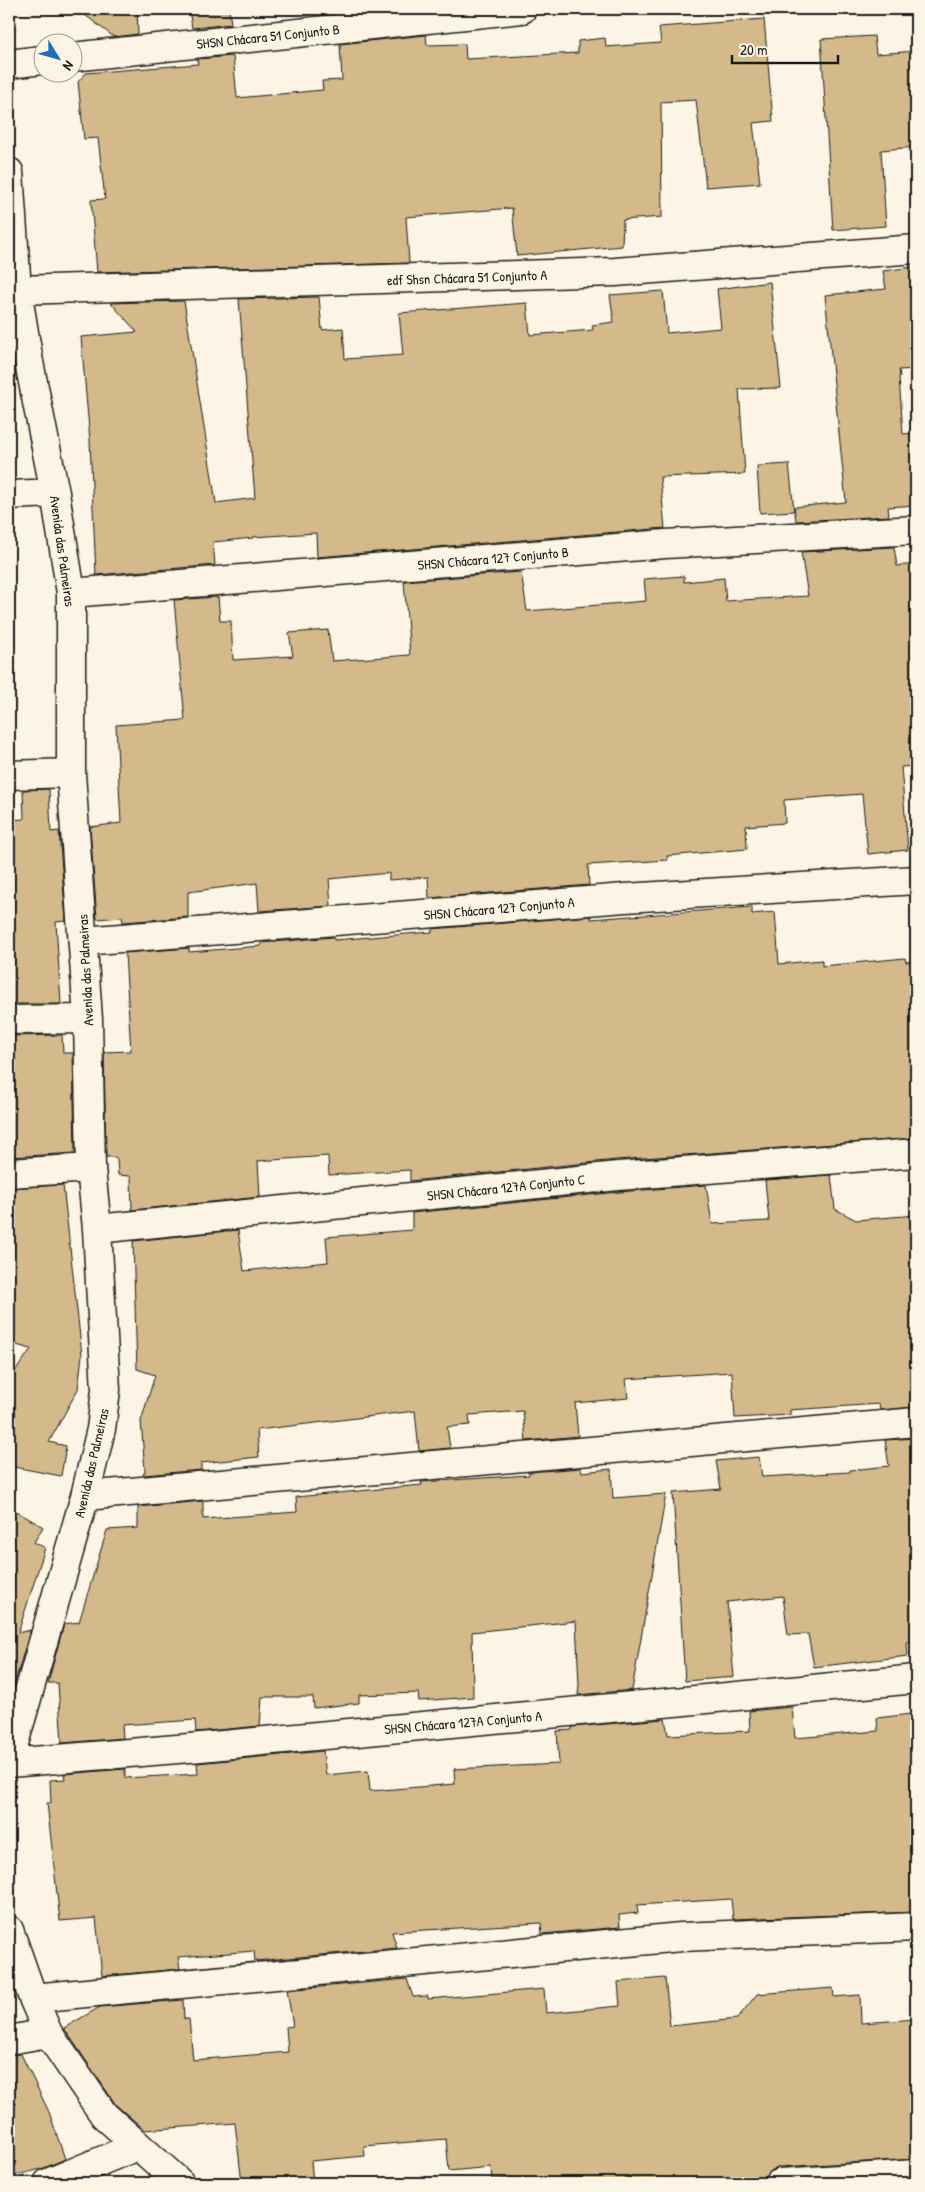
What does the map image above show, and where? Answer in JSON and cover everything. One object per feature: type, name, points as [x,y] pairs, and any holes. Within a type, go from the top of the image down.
[{"type":"street","name":"SHSN Chácara 51 Conjunto B","points":[[82,56],[522,9]]},
{"type":"street","points":[[9,64],[32,61]]},
{"type":"street","name":"Avenida das Palmeiras","points":[[9,172],[17,290],[55,493],[71,593],[71,773],[88,1019],[92,1168],[106,1390],[101,1429],[85,1496],[9,1762]]},
{"type":"street","name":"edf Shsn Chácara 51 Conjunto A","points":[[17,290],[615,272],[916,249]]},
{"type":"street","points":[[9,494],[55,493]]},
{"type":"street","name":"SHSN Chácara 127 Conjunto B","points":[[71,593],[665,544],[916,530]]},
{"type":"street","points":[[9,775],[71,773]]},
{"type":"street","name":"SHSN Chácara 127 Conjunto A","points":[[83,941],[625,898],[916,880]]},
{"type":"street","points":[[9,1020],[88,1019]]},
{"type":"street","name":"SHSN Chácara 127A Conjunto C","points":[[97,1229],[618,1176],[916,1153]]},
{"type":"street","points":[[9,1172],[92,1168]]},
{"type":"street","points":[[85,1496],[916,1422]]},
{"type":"street","name":"SHSN Chácara 127A Conjunto A","points":[[9,1762],[201,1747],[916,1679]]},
{"type":"street","points":[[33,1998],[682,1937],[916,1927]]},
{"type":"street","points":[[9,1930],[33,1998],[48,2033],[104,2115],[180,2183]]},
{"type":"street","points":[[9,2040],[48,2033]]},
{"type":"street","points":[[48,2183],[137,2146]]},
{"type":"street","points":[[780,2183],[916,2174]]},
{"type":"building","points":[[77,9],[137,9],[138,34],[114,37]]},
{"type":"building","points":[[189,9],[229,9],[231,24],[192,28]]},
{"type":"building","points":[[338,9],[377,9],[339,13]]},
{"type":"building","points":[[764,19],[773,121],[753,123],[760,183],[706,187],[696,100],[661,102],[662,217],[623,220],[622,246],[517,256],[512,208],[406,217],[409,263],[97,272],[91,200],[105,199],[98,138],[84,139],[78,82],[82,82],[82,78],[86,73],[198,64],[197,59],[233,56],[237,98],[323,90],[322,81],[342,80],[340,44],[426,35],[427,45],[465,44],[466,59],[578,53],[578,41],[605,38],[606,47],[661,43],[659,27]]},
{"type":"building","points":[[874,36],[876,54],[916,51],[916,147],[881,150],[886,226],[833,230],[821,39]]},
{"type":"building","points":[[913,267],[916,303],[916,369],[899,370],[899,377],[903,434],[916,433],[916,505],[888,507],[889,516],[796,521],[794,507],[846,502],[825,295],[886,289],[883,271]]},
{"type":"building","points":[[770,282],[781,388],[739,389],[745,474],[660,477],[665,528],[317,557],[316,533],[253,537],[213,542],[215,565],[96,575],[90,441],[81,337],[137,332],[111,303],[184,301],[216,503],[255,498],[239,299],[319,297],[322,330],[343,328],[345,359],[403,355],[399,313],[527,303],[530,335],[593,330],[592,325],[614,322],[610,295],[663,291],[667,333],[721,328],[717,289]]},
{"type":"building","points":[[789,464],[794,511],[760,513],[757,466]]},
{"type":"building","points":[[894,547],[897,566],[916,564],[916,766],[901,767],[908,850],[868,854],[862,794],[784,800],[785,823],[746,826],[747,849],[667,856],[668,860],[588,865],[589,885],[429,898],[428,877],[389,880],[389,873],[329,879],[331,906],[259,911],[257,883],[188,892],[188,917],[123,922],[122,917],[97,919],[90,827],[121,823],[116,725],[185,720],[174,600],[218,597],[220,621],[231,621],[233,660],[293,656],[289,633],[328,630],[332,661],[410,655],[404,581],[521,572],[527,611],[646,601],[644,579],[684,576],[684,582],[724,578],[726,601],[808,596],[801,552]]},
{"type":"building","points":[[49,789],[51,832],[59,831],[66,921],[56,922],[61,1004],[9,1004],[9,820],[24,819],[23,790]]},
{"type":"building","points":[[752,907],[752,914],[775,912],[779,964],[822,960],[822,966],[905,958],[906,962],[916,961],[916,1138],[616,1160],[410,1181],[410,1170],[329,1175],[328,1156],[258,1161],[260,1197],[132,1210],[131,1176],[118,1175],[117,1159],[115,1157],[106,1157],[104,1052],[131,1051],[125,953],[189,948],[189,952],[261,946],[261,943],[334,937],[334,940],[432,932],[432,929],[591,916],[591,919]]},
{"type":"building","points":[[62,1035],[63,1053],[73,1053],[75,1153],[9,1157],[9,1036]]},
{"type":"building","points":[[831,1175],[835,1209],[856,1220],[916,1215],[916,1292],[914,1292],[916,1407],[880,1410],[879,1404],[790,1410],[790,1415],[735,1418],[732,1372],[626,1379],[628,1398],[575,1403],[578,1436],[526,1441],[523,1411],[469,1415],[470,1425],[447,1427],[450,1448],[419,1451],[415,1411],[257,1430],[259,1457],[201,1463],[201,1470],[143,1475],[145,1471],[141,1421],[155,1375],[137,1369],[133,1241],[238,1230],[244,1271],[328,1262],[326,1237],[412,1230],[412,1213],[619,1192],[706,1185],[712,1224],[769,1221],[765,1180]]},
{"type":"building","points":[[63,1185],[82,1355],[78,1389],[49,1442],[66,1446],[61,1476],[9,1466],[9,1380],[31,1349],[9,1343],[9,1188]]},
{"type":"building","points":[[916,1438],[916,1641],[907,1642],[908,1656],[814,1667],[808,1634],[788,1635],[783,1596],[727,1602],[734,1677],[685,1681],[673,1493],[721,1489],[716,1461],[759,1457],[762,1477],[850,1472],[850,1470],[889,1466],[885,1440]]},
{"type":"building","points":[[581,1468],[582,1472],[611,1469],[613,1498],[666,1494],[632,1690],[578,1695],[576,1621],[472,1632],[473,1697],[419,1701],[418,1693],[359,1695],[359,1703],[314,1708],[313,1697],[262,1697],[260,1726],[196,1732],[195,1720],[122,1725],[123,1738],[62,1743],[58,1683],[48,1683],[64,1624],[79,1622],[107,1530],[138,1528],[138,1507],[203,1501],[203,1519],[297,1512],[296,1497],[422,1485],[421,1482],[529,1475],[529,1472]]},
{"type":"building","points":[[9,1507],[43,1527],[34,1542],[45,1548],[18,1633],[30,1630],[14,1686],[9,1686]]},
{"type":"building","points":[[792,1707],[795,1738],[878,1731],[877,1718],[911,1714],[911,1725],[916,1724],[916,1912],[733,1919],[731,1899],[637,1905],[638,1913],[619,1915],[620,1927],[542,1934],[541,1923],[392,1932],[397,1948],[255,1961],[254,1951],[178,1957],[180,1969],[102,1976],[96,1918],[60,1921],[47,1803],[51,1803],[50,1780],[65,1779],[64,1774],[125,1769],[125,1778],[198,1774],[197,1763],[323,1751],[326,1775],[368,1771],[370,1791],[455,1784],[454,1769],[559,1764],[557,1731],[572,1730],[572,1727],[665,1719],[668,1735],[750,1731],[749,1711]]},
{"type":"building","points":[[665,1978],[670,2026],[737,2019],[757,1994],[833,1988],[834,1997],[860,1995],[861,2023],[916,2019],[916,2117],[914,2117],[916,2159],[779,2167],[771,2170],[765,2180],[735,2183],[507,2183],[507,2178],[492,2180],[491,2167],[449,2171],[446,2139],[364,2146],[365,2156],[311,2161],[313,2183],[242,2183],[235,2123],[145,2130],[116,2105],[64,2028],[100,2007],[183,2000],[184,2019],[189,2019],[193,2060],[288,2052],[286,2027],[293,2026],[287,1990],[407,1979],[413,1997],[428,1996],[428,1999],[544,1989],[546,2013],[620,2006],[618,1982]]},
{"type":"building","points":[[21,2054],[49,2112],[65,2159],[41,2169],[9,2177],[9,2055]]}]
